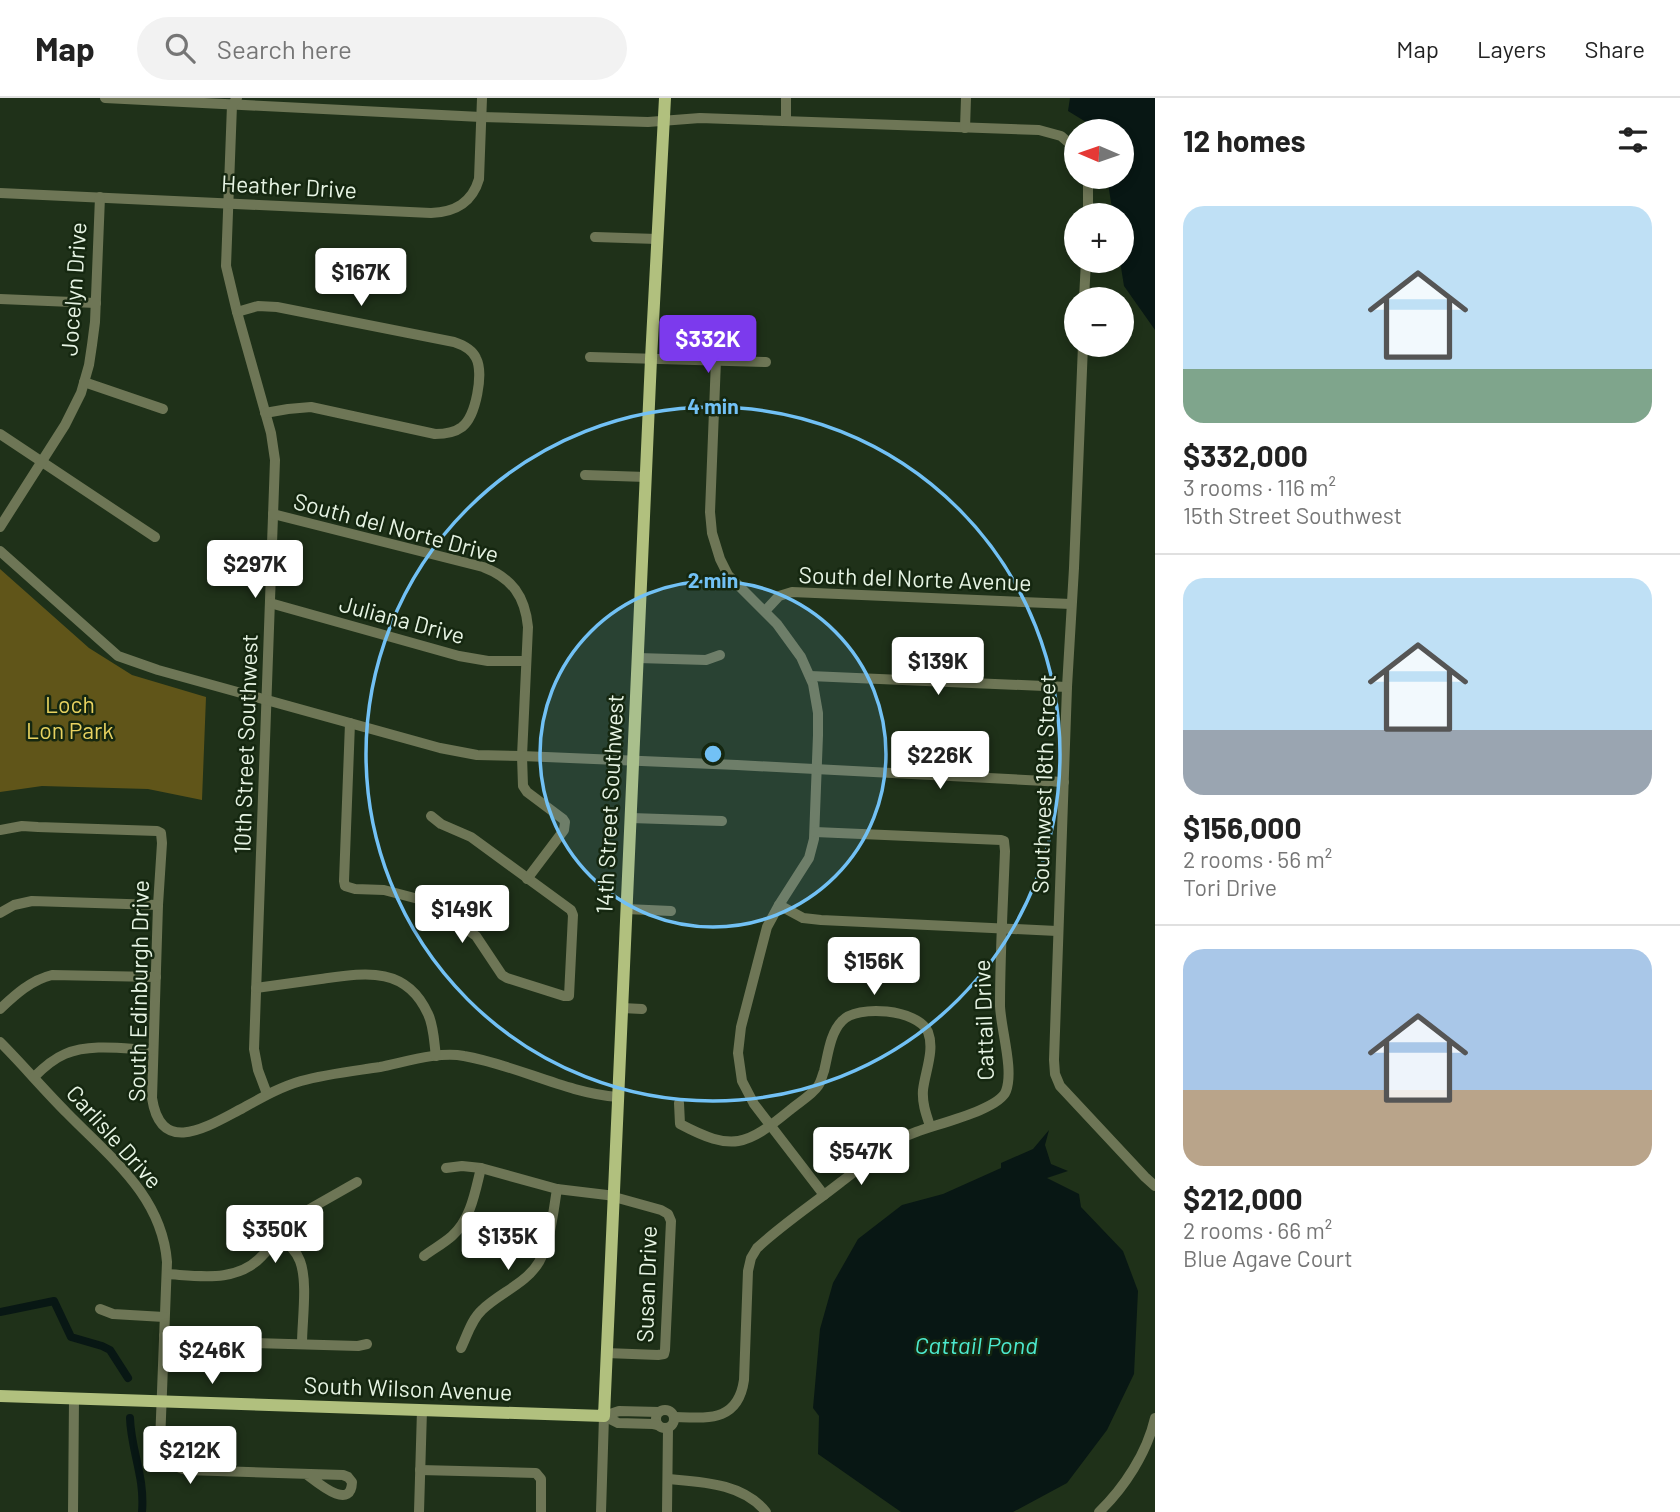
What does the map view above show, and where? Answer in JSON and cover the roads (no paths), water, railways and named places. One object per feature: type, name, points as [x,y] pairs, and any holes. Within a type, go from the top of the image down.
[{"type":"main road","name":"14th Street Southwest","points":[[604,1416],[665,98]]},
{"type":"main road","name":"South Wilson Avenue","points":[[0,1396],[604,1416]]},
{"type":"street","points":[[105,98],[232,100],[481,117],[648,122],[700,118],[1040,130],[1064,138]]},
{"type":"street","name":"Heather Drive","points":[[0,193],[445,212],[468,200],[479,178],[482,98]]},
{"type":"street","points":[[786,98],[786,121]]},
{"type":"street","points":[[965,128],[966,98]]},
{"type":"street","name":"10th Street Southwest","points":[[232,100],[226,266],[273,443],[275,460],[254,1049],[267,1094]]},
{"type":"street","name":"Jocelyn Drive","points":[[0,527],[73,410],[85,382],[95,322],[100,197]]},
{"type":"street","points":[[595,237],[657,239]]},
{"type":"street","points":[[0,299],[96,303]]},
{"type":"street","points":[[237,312],[258,306],[277,307],[454,342],[467,347],[474,354],[480,370],[473,411],[466,423],[453,432],[435,433],[311,407],[265,413]]},
{"type":"street","points":[[590,357],[766,362]]},
{"type":"street","name":"Southwest 18th Street","points":[[1082,357],[1057,931],[1053,1041],[1055,1074],[1060,1086],[1155,1186]]},
{"type":"street","points":[[716,360],[710,512],[712,533],[728,575],[765,611],[801,657],[810,676],[818,713],[815,832],[809,858],[767,927],[741,1027],[738,1045],[740,1073],[754,1104],[824,1195]]},
{"type":"street","points":[[85,382],[163,409]]},
{"type":"street","points":[[0,434],[155,537]]},
{"type":"street","points":[[585,475],[646,477]]},
{"type":"street","name":"South del Norte Drive","points":[[274,514],[492,570],[516,590],[524,607],[528,627],[522,755],[524,789],[565,822],[564,830],[527,878]]},
{"type":"street","points":[[0,551],[118,656],[158,670],[440,748],[477,755],[1064,782]]},
{"type":"street","name":"South del Norte Avenue","points":[[765,611],[783,594],[798,592],[1071,604]]},
{"type":"street","name":"Juliana Drive","points":[[270,603],[459,656],[488,661],[526,661]]},
{"type":"street","points":[[638,658],[706,660],[720,655]]},
{"type":"street","points":[[810,676],[1067,687]]},
{"type":"street","points":[[350,723],[344,881],[347,888],[383,890],[426,901],[476,936],[502,975],[569,996],[572,913],[471,837],[441,824],[431,816]]},
{"type":"street","points":[[631,818],[722,821]]},
{"type":"street","name":"South Edinburgh Drive","points":[[0,830],[30,827],[159,832],[162,835],[152,1090],[154,1110],[160,1123],[168,1130],[184,1132],[202,1129],[267,1094],[303,1081],[436,1056],[461,1055],[593,1094],[618,1097]]},
{"type":"street","points":[[815,832],[1001,840],[1005,843],[1001,929]]},
{"type":"street","points":[[0,913],[14,905],[32,901],[158,905]]},
{"type":"street","points":[[779,905],[808,919],[1057,931]]},
{"type":"street","points":[[626,909],[671,911]]},
{"type":"street","name":"Cattail Drive","points":[[675,1417],[716,1417],[724,1414],[736,1403],[741,1394],[744,1380],[748,1271],[751,1258],[762,1244],[898,1140],[930,1126],[987,1108],[1005,1094],[1008,1073],[1000,1009],[1001,929]]},
{"type":"street","points":[[256,988],[362,973],[389,977],[413,991],[423,1003],[431,1023],[436,1056]]},
{"type":"street","points":[[0,1009],[29,985],[52,975],[156,977]]},
{"type":"street","points":[[622,1009],[642,1009]]},
{"type":"street","points":[[679,1103],[680,1124],[697,1133],[720,1141],[732,1142],[752,1138],[818,1086],[834,1033],[842,1021],[855,1013],[864,1012],[906,1014],[926,1028],[931,1046],[923,1098],[930,1126]]},
{"type":"street","name":"Carlisle Drive","points":[[0,1042],[126,1173],[153,1209],[164,1238],[167,1274],[161,1449],[180,1469],[306,1474]]},
{"type":"street","points":[[34,1077],[59,1057],[83,1049],[153,1050]]},
{"type":"street","points":[[446,1168],[481,1168],[557,1189],[614,1197]]},
{"type":"street","points":[[424,1256],[452,1236],[464,1222],[481,1168]]},
{"type":"street","points":[[167,1274],[215,1277],[252,1265],[299,1215],[357,1182]]},
{"type":"street","points":[[461,1348],[480,1312],[526,1278],[538,1264],[548,1240],[557,1189]]},
{"type":"street","name":"Susan Drive","points":[[606,1353],[658,1355],[664,1354],[666,1346],[670,1218],[661,1210],[614,1197]]},
{"type":"street","points":[[279,1236],[297,1255],[303,1273],[302,1344]]},
{"type":"street","points":[[100,1309],[113,1314],[164,1317]]},
{"type":"street","points":[[164,1336],[197,1337],[221,1342],[358,1346],[367,1344]]},
{"type":"street","points":[[73,1512],[74,1399]]},
{"type":"street","points":[[419,1512],[422,1410]]},
{"type":"street","points":[[663,1427],[673,1425],[675,1417],[669,1410],[659,1412],[656,1419],[663,1427],[668,1479],[667,1512]]},
{"type":"street","name":"South Wilson Avenue","points":[[604,1416],[619,1411],[659,1412]]},
{"type":"street","name":"South Wilson Avenue","points":[[604,1416],[618,1423],[653,1424],[663,1427]]},
{"type":"street","name":"14th Street Southwest","points":[[601,1512],[604,1416]]},
{"type":"street","points":[[1099,1512],[1124,1483],[1153,1436],[1155,1418]]},
{"type":"street","points":[[420,1470],[536,1473],[541,1479],[541,1512]]},
{"type":"street","points":[[668,1479],[723,1486],[760,1504],[766,1512]]},
{"type":"water","points":[[1070,98],[1155,98],[1155,330],[1134,300],[1134,287],[1124,286],[1122,273],[1134,273],[1134,203],[1111,203],[1109,189],[1134,189],[1134,119],[1081,119],[1068,111]]},
{"type":"water","name":"Cattail Pond","points":[[1049,1130],[1045,1145],[1051,1164],[1068,1171],[1047,1178],[1079,1194],[1081,1207],[1123,1251],[1138,1291],[1134,1374],[1107,1430],[1067,1483],[1013,1512],[901,1512],[818,1454],[819,1416],[813,1408],[820,1329],[833,1283],[858,1239],[902,1205],[943,1194],[1001,1168],[1001,1163],[1033,1149]]},
{"type":"waterway","points":[[0,1312],[54,1301],[71,1337],[110,1350],[128,1378]]},
{"type":"waterway","points":[[130,1418],[142,1487],[142,1512]]},
{"type":"park label","name":"Loch Lon Park","points":[[70,718]]}]
